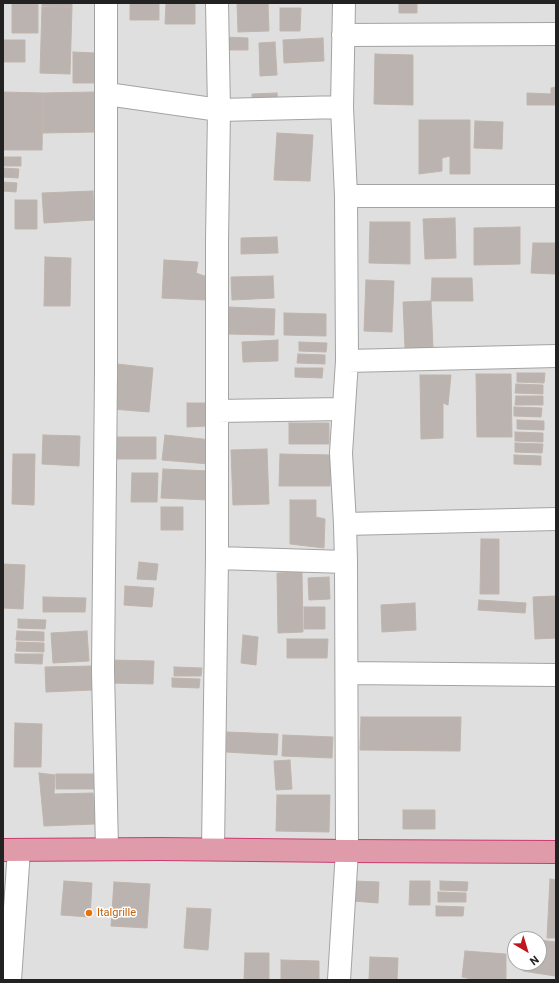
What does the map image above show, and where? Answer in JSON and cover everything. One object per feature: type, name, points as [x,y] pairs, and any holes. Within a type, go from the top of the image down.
[{"type":"highway","points":[[11,850],[213,849],[556,852]]},
{"type":"street","points":[[106,3],[107,94],[104,671],[107,849]]},
{"type":"street","points":[[213,849],[217,558],[217,241],[219,110],[217,3]]},
{"type":"street","points":[[339,980],[347,851],[346,562],[341,453],[347,361],[346,196],[342,107],[344,3]]},
{"type":"street","points":[[343,35],[556,34]]},
{"type":"street","points":[[107,94],[219,110],[342,107]]},
{"type":"street","points":[[346,196],[556,196]]},
{"type":"street","points":[[347,361],[556,356]]},
{"type":"street","points":[[217,411],[343,409]]},
{"type":"street","points":[[345,524],[556,519]]},
{"type":"street","points":[[217,558],[346,562]]},
{"type":"street","points":[[346,673],[556,675]]},
{"type":"street","points":[[10,980],[11,850]]},
{"type":"shaded area","points":[[3,3],[556,3],[556,980],[3,980]]},
{"type":"building","points":[[12,3],[38,3],[38,33],[12,33]]},
{"type":"building","points":[[42,3],[72,3],[72,7],[42,6]]},
{"type":"building","points":[[130,3],[159,3],[159,20],[130,20]]},
{"type":"building","points":[[166,3],[195,3],[195,24],[165,24]]},
{"type":"building","points":[[237,3],[268,3],[269,31],[238,32]]},
{"type":"building","points":[[399,3],[417,3],[417,13],[399,13]]},
{"type":"building","points":[[42,7],[72,7],[70,74],[40,73]]},
{"type":"building","points":[[280,8],[301,8],[300,31],[280,31]]},
{"type":"building","points":[[224,37],[248,38],[248,50],[223,50]]},
{"type":"building","points":[[323,38],[324,61],[284,63],[283,40]]},
{"type":"building","points":[[3,40],[25,40],[25,62],[3,62]]},
{"type":"building","points":[[275,42],[277,75],[260,76],[259,43]]},
{"type":"building","points":[[73,52],[95,53],[94,83],[73,83]]},
{"type":"building","points":[[375,54],[413,55],[413,105],[374,104]]},
{"type":"building","points":[[556,87],[556,105],[527,105],[527,93],[551,94],[551,88]]},
{"type":"building","points":[[3,92],[43,93],[42,150],[3,150]]},
{"type":"building","points":[[94,92],[95,132],[43,133],[43,93]]},
{"type":"building","points":[[277,93],[278,105],[252,106],[252,94]]},
{"type":"building","points":[[419,120],[470,120],[470,174],[450,174],[450,156],[442,158],[442,171],[419,174]]},
{"type":"building","points":[[475,121],[503,122],[502,149],[474,148]]},
{"type":"building","points":[[277,133],[313,135],[310,181],[274,180]]},
{"type":"building","points":[[3,157],[21,157],[21,166],[3,166]]},
{"type":"building","points":[[3,168],[19,169],[18,178],[3,177]]},
{"type":"building","points":[[3,182],[17,183],[16,192],[3,191]]},
{"type":"building","points":[[93,191],[94,220],[44,223],[42,193]]},
{"type":"building","points":[[15,200],[37,200],[37,229],[15,229]]},
{"type":"building","points":[[455,218],[456,258],[425,259],[423,219]]},
{"type":"building","points":[[370,222],[410,222],[410,264],[369,263]]},
{"type":"building","points":[[520,227],[520,264],[474,265],[474,228]]},
{"type":"building","points":[[277,237],[278,253],[241,254],[241,238]]},
{"type":"building","points":[[533,243],[556,243],[556,274],[531,273]]},
{"type":"building","points":[[45,257],[71,258],[70,306],[44,306]]},
{"type":"building","points":[[164,260],[198,262],[196,273],[210,278],[205,300],[162,298]]},
{"type":"building","points":[[273,276],[274,298],[232,300],[231,277]]},
{"type":"building","points":[[432,278],[472,278],[473,301],[431,301]]},
{"type":"building","points":[[366,280],[394,281],[392,332],[364,331]]},
{"type":"building","points":[[431,301],[433,348],[405,349],[403,302]]},
{"type":"building","points":[[228,307],[275,309],[274,335],[227,334]]},
{"type":"building","points":[[284,313],[326,314],[326,336],[284,335]]},
{"type":"building","points":[[278,340],[278,361],[243,362],[242,342]]},
{"type":"building","points":[[299,342],[327,343],[326,352],[299,351]]},
{"type":"building","points":[[298,354],[325,355],[325,364],[297,363]]},
{"type":"building","points":[[117,364],[153,368],[149,412],[112,409]]},
{"type":"building","points":[[295,368],[323,368],[322,378],[295,377]]},
{"type":"building","points":[[517,373],[545,373],[544,383],[517,382]]},
{"type":"building","points":[[476,374],[511,374],[512,437],[477,437]]},
{"type":"building","points":[[420,375],[451,375],[448,405],[443,403],[443,438],[421,439]]},
{"type":"building","points":[[516,384],[543,385],[543,394],[515,393]]},
{"type":"building","points":[[516,396],[543,396],[543,405],[515,405]]},
{"type":"building","points":[[187,403],[208,403],[208,426],[187,427]]},
{"type":"building","points":[[514,407],[542,408],[541,417],[514,416]]},
{"type":"building","points":[[517,420],[544,421],[544,430],[517,429]]},
{"type":"building","points":[[289,423],[329,423],[329,444],[289,444]]},
{"type":"building","points":[[515,432],[543,433],[543,442],[515,441]]},
{"type":"building","points":[[43,435],[80,436],[79,466],[42,464]]},
{"type":"building","points":[[165,435],[212,440],[209,464],[162,460]]},
{"type":"building","points":[[112,437],[156,437],[156,459],[112,459]]},
{"type":"building","points":[[515,443],[543,444],[542,453],[515,452]]},
{"type":"building","points":[[267,449],[269,504],[233,505],[231,450]]},
{"type":"building","points":[[13,454],[35,454],[34,505],[12,504]]},
{"type":"building","points":[[280,454],[331,455],[330,486],[279,486]]},
{"type":"building","points":[[514,455],[541,456],[541,465],[514,464]]},
{"type":"building","points":[[163,469],[210,471],[208,500],[161,498]]},
{"type":"building","points":[[132,473],[158,473],[157,502],[131,502]]},
{"type":"building","points":[[290,500],[316,500],[316,517],[325,519],[324,548],[290,544]]},
{"type":"building","points":[[161,507],[183,507],[183,530],[161,530]]},
{"type":"building","points":[[481,539],[499,539],[499,594],[480,594]]},
{"type":"building","points":[[139,562],[158,564],[156,580],[137,579]]},
{"type":"building","points":[[3,564],[25,565],[23,609],[3,608]]},
{"type":"building","points":[[302,572],[303,632],[278,633],[277,573]]},
{"type":"building","points":[[329,577],[330,599],[309,600],[308,578]]},
{"type":"building","points":[[125,586],[154,588],[152,607],[124,605]]},
{"type":"building","points":[[556,596],[556,638],[535,639],[533,597]]},
{"type":"building","points":[[43,597],[86,598],[85,612],[43,612]]},
{"type":"building","points":[[479,600],[526,603],[525,613],[478,610]]},
{"type":"building","points":[[415,603],[416,630],[382,632],[381,605]]},
{"type":"building","points":[[304,607],[325,607],[325,629],[304,629]]},
{"type":"building","points":[[18,619],[46,620],[45,629],[18,628]]},
{"type":"building","points":[[17,631],[44,632],[44,641],[16,640]]},
{"type":"building","points":[[87,631],[89,661],[53,663],[51,633]]},
{"type":"building","points":[[243,635],[258,637],[256,665],[241,663]]},
{"type":"building","points":[[287,639],[328,639],[327,658],[287,658]]},
{"type":"building","points":[[17,642],[44,643],[44,652],[16,651]]},
{"type":"building","points":[[15,654],[43,654],[42,664],[15,663]]},
{"type":"building","points":[[110,660],[154,661],[153,684],[110,683]]},
{"type":"building","points":[[93,666],[93,690],[46,692],[45,667]]},
{"type":"building","points":[[174,667],[202,668],[201,676],[174,676]]},
{"type":"building","points":[[172,678],[200,679],[199,688],[172,687]]},
{"type":"building","points":[[361,717],[461,717],[460,751],[360,750]]},
{"type":"building","points":[[15,723],[42,724],[41,767],[14,767]]},
{"type":"building","points":[[227,732],[278,734],[277,755],[226,752]]},
{"type":"building","points":[[283,735],[333,737],[332,758],[282,756]]},
{"type":"building","points":[[290,760],[292,789],[276,790],[274,761]]},
{"type":"building","points":[[39,773],[55,775],[54,794],[93,793],[95,824],[44,826]]},
{"type":"building","points":[[56,774],[94,774],[94,789],[56,789]]},
{"type":"building","points":[[277,795],[330,795],[329,832],[276,831]]},
{"type":"building","points":[[403,810],[435,810],[435,829],[403,829]]},
{"type":"building","points":[[550,879],[556,880],[556,938],[547,938]]},
{"type":"building","points":[[64,881],[92,883],[90,917],[61,915]]},
{"type":"building","points":[[354,881],[379,882],[378,903],[353,901]]},
{"type":"building","points":[[410,881],[430,881],[430,905],[409,905]]},
{"type":"building","points":[[440,881],[468,882],[467,891],[440,890]]},
{"type":"building","points":[[114,882],[150,884],[147,928],[111,926]]},
{"type":"building","points":[[438,892],[466,893],[466,902],[438,902]]},
{"type":"building","points":[[436,906],[464,907],[463,916],[436,916]]},
{"type":"building","points":[[187,908],[211,909],[208,950],[184,948]]},
{"type":"building","points":[[547,941],[556,942],[555,976],[523,971],[547,971]]},
{"type":"building","points":[[465,951],[506,954],[506,980],[476,980],[462,977]]},
{"type":"building","points":[[245,953],[269,953],[269,980],[244,980]]},
{"type":"building","points":[[370,957],[398,958],[397,980],[369,980]]},
{"type":"building","points":[[281,960],[319,961],[319,980],[281,980]]},
{"type":"place","name":"Italgrille","points":[[89,913]]}]
